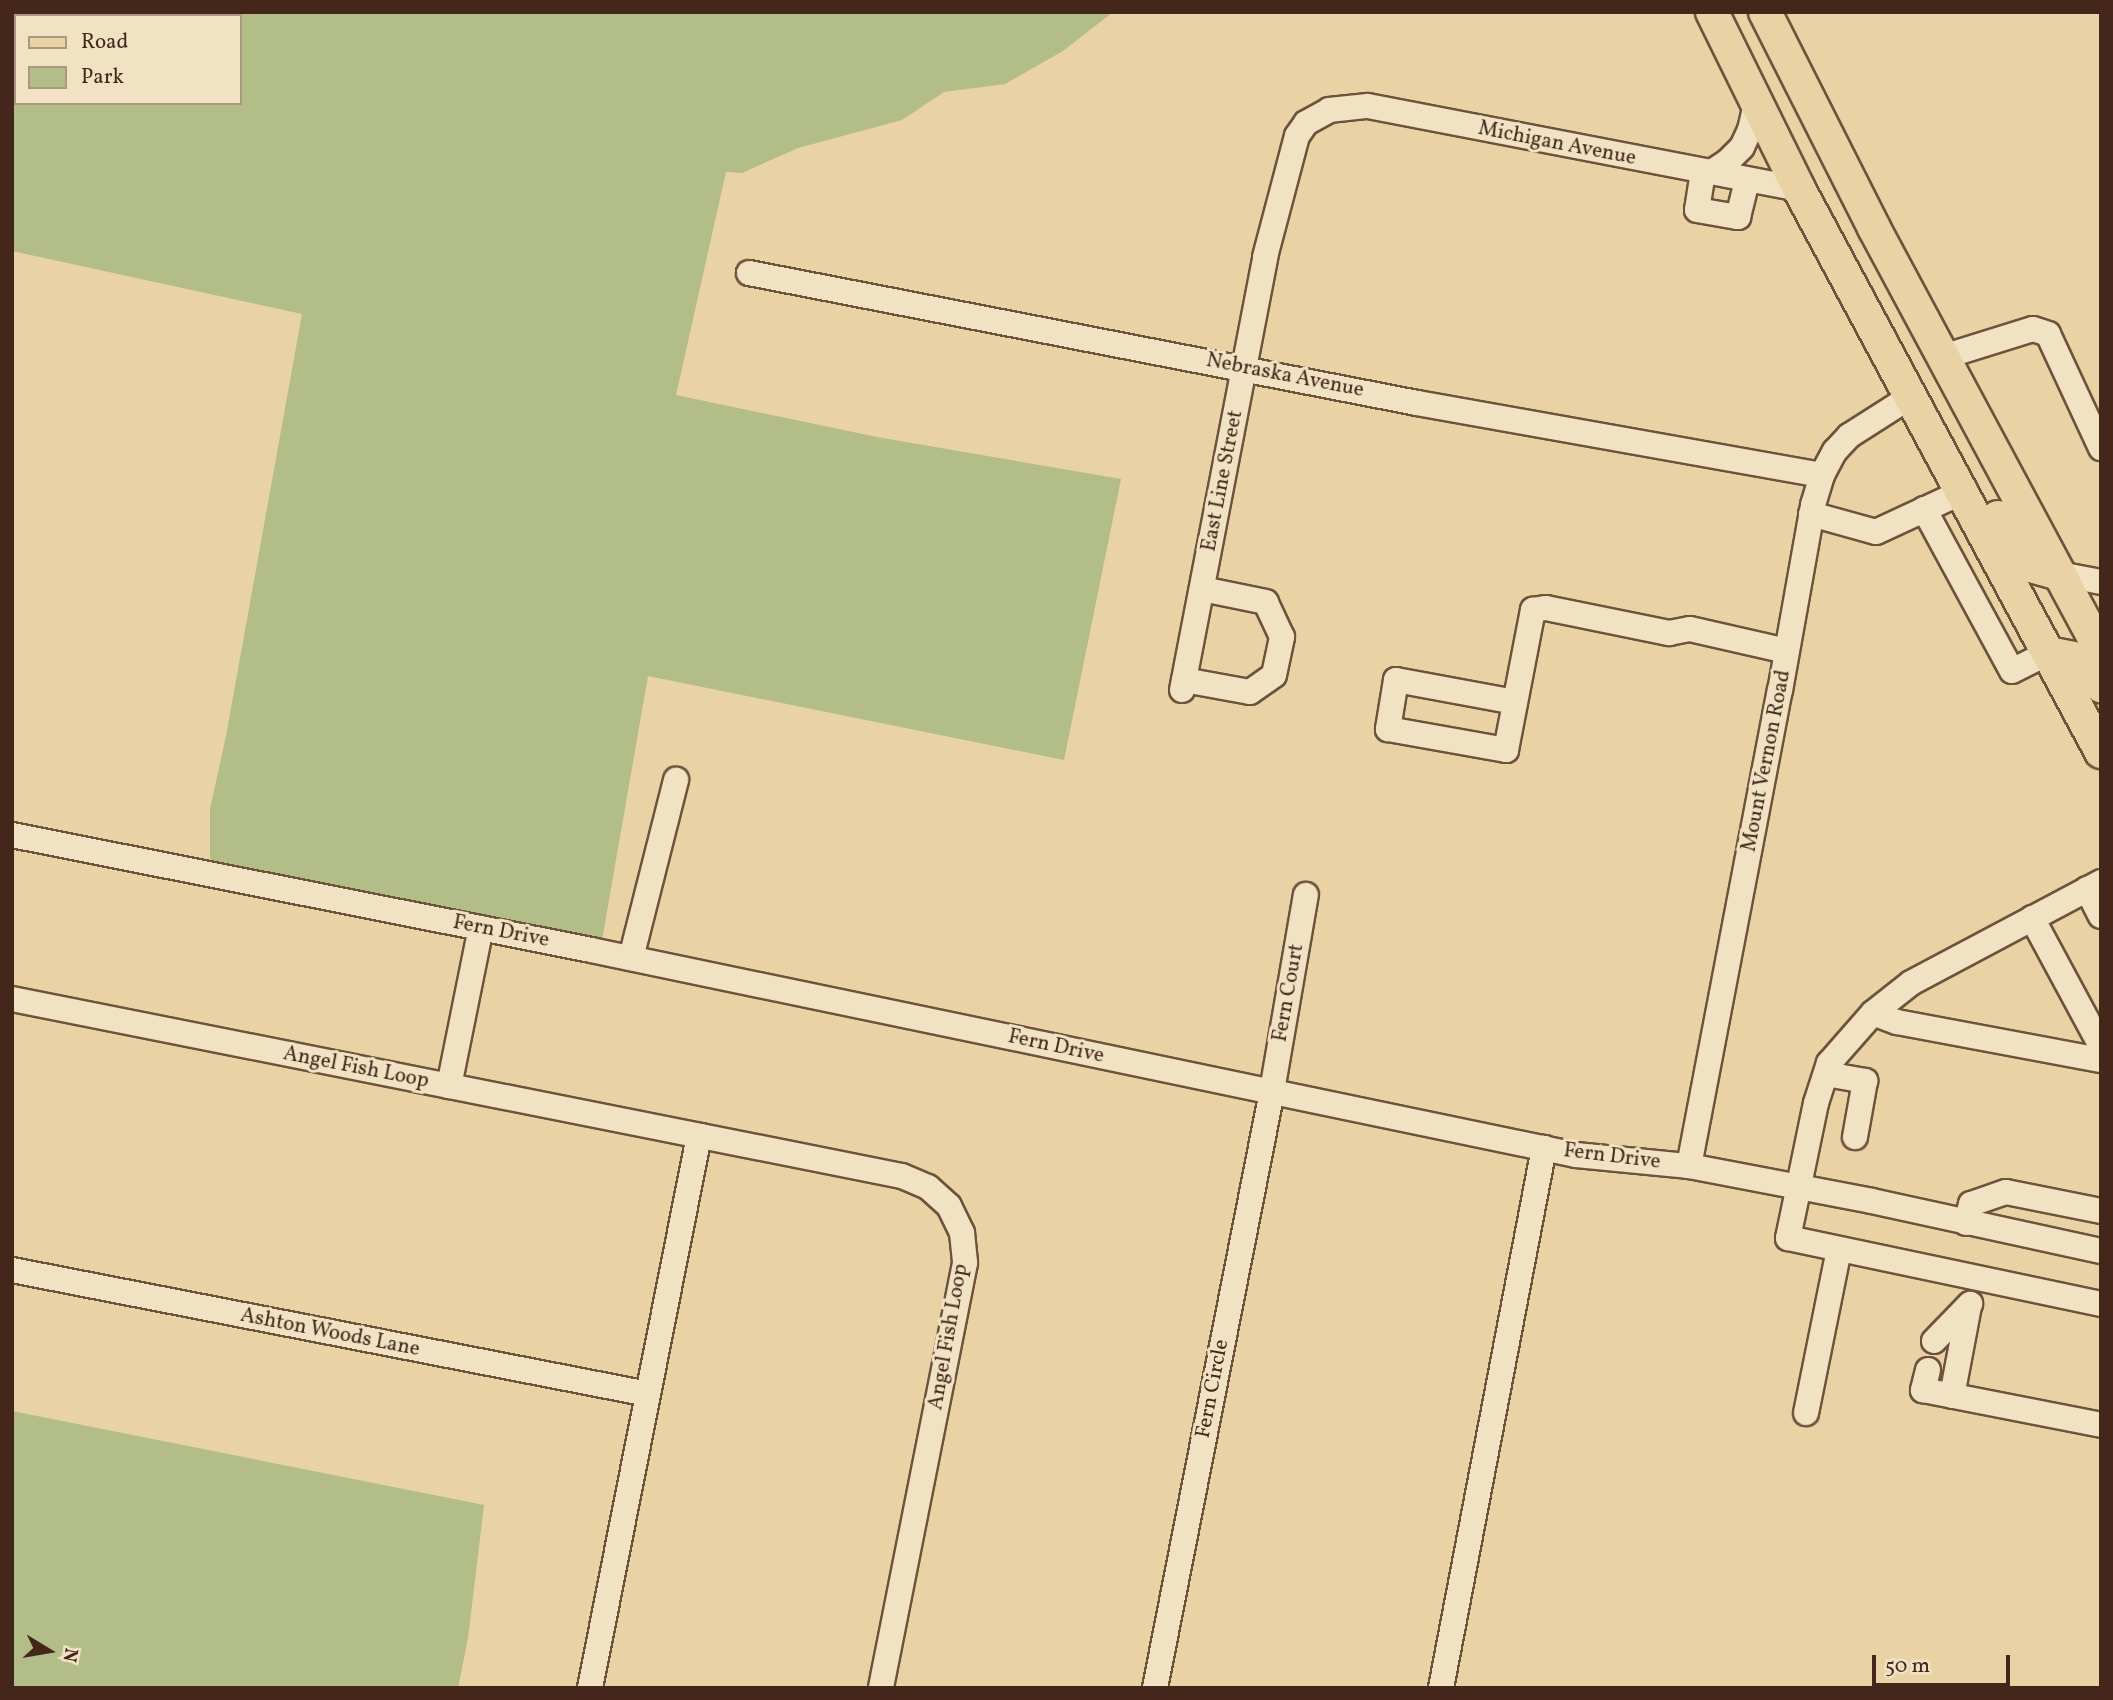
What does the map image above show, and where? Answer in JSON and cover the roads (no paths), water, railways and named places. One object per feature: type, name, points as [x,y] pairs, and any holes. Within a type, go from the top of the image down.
[{"type":"main road","points":[[1712,12],[1799,189],[2101,752]]},
{"type":"main road","points":[[1765,12],[1874,229],[2101,650]]},
{"type":"main road","points":[[1799,189],[1840,202],[1874,229]]},
{"type":"main road","points":[[1913,402],[1951,428],[2018,552],[2031,566],[2059,574]]},
{"type":"main road","points":[[2048,653],[2080,662],[2101,686]]},
{"type":"street","points":[[1747,180],[1738,217],[1697,210],[1706,172],[1727,162],[1742,147],[1751,130],[1756,104]]},
{"type":"street","name":"Michigan Avenue","points":[[1317,115],[1329,110],[1368,106],[1799,189]]},
{"type":"street","name":"East Line Street","points":[[1202,589],[1266,602],[1282,636],[1274,675],[1250,692],[1183,685],[1279,196],[1297,136],[1317,115]]},
{"type":"street","name":"Nebraska Avenue","points":[[749,273],[1417,402],[1822,475]]},
{"type":"street","points":[[1943,357],[2033,329],[2048,334],[2101,448]]},
{"type":"street","name":"Mount Vernon Road","points":[[1689,1166],[1811,514],[1822,475],[1835,451],[1849,436],[1913,402]]},
{"type":"street","points":[[1811,514],[1876,532],[1962,492]]},
{"type":"street","points":[[1924,509],[2012,671],[2048,653]]},
{"type":"street","points":[[2059,574],[2101,582]]},
{"type":"street","points":[[1515,702],[1396,680],[1388,729],[1506,750],[1515,702],[1532,610],[1546,608],[1669,633],[1690,629],[1787,651]]},
{"type":"street","points":[[631,958],[676,780]]},
{"type":"street","name":"Fern Drive","points":[[12,835],[631,958],[1576,1155],[1689,1166],[2101,1251]]},
{"type":"street","points":[[2101,916],[2094,885],[1910,983],[1872,1013],[1829,1063],[1816,1104],[1788,1238],[2101,1304]]},
{"type":"street","name":"Fern Court","points":[[1272,1091],[1306,895]]},
{"type":"street","points":[[2032,918],[2101,1046]]},
{"type":"street","points":[[449,1086],[481,928]]},
{"type":"street","name":"Angel Fish Loop","points":[[12,999],[902,1176],[928,1187],[950,1206],[962,1233],[965,1262],[881,1688]]},
{"type":"street","points":[[1872,1013],[1897,1022],[2101,1060]]},
{"type":"street","points":[[1826,1074],[1865,1081],[1855,1138]]},
{"type":"street","name":"Fern Circle","points":[[1155,1688],[1272,1091]]},
{"type":"street","points":[[590,1688],[699,1136]]},
{"type":"street","points":[[1441,1688],[1544,1148]]},
{"type":"street","points":[[1965,1223],[1971,1204],[2006,1192],[2101,1211]]},
{"type":"street","points":[[1806,1413],[1839,1249]]},
{"type":"street","name":"Ashton Woods Lane","points":[[12,1270],[648,1394]]},
{"type":"street","points":[[1952,1396],[1975,1278]]},
{"type":"street","points":[[1934,1341],[1969,1306]]},
{"type":"street","points":[[1928,1370],[1923,1390],[2101,1424]]}]
